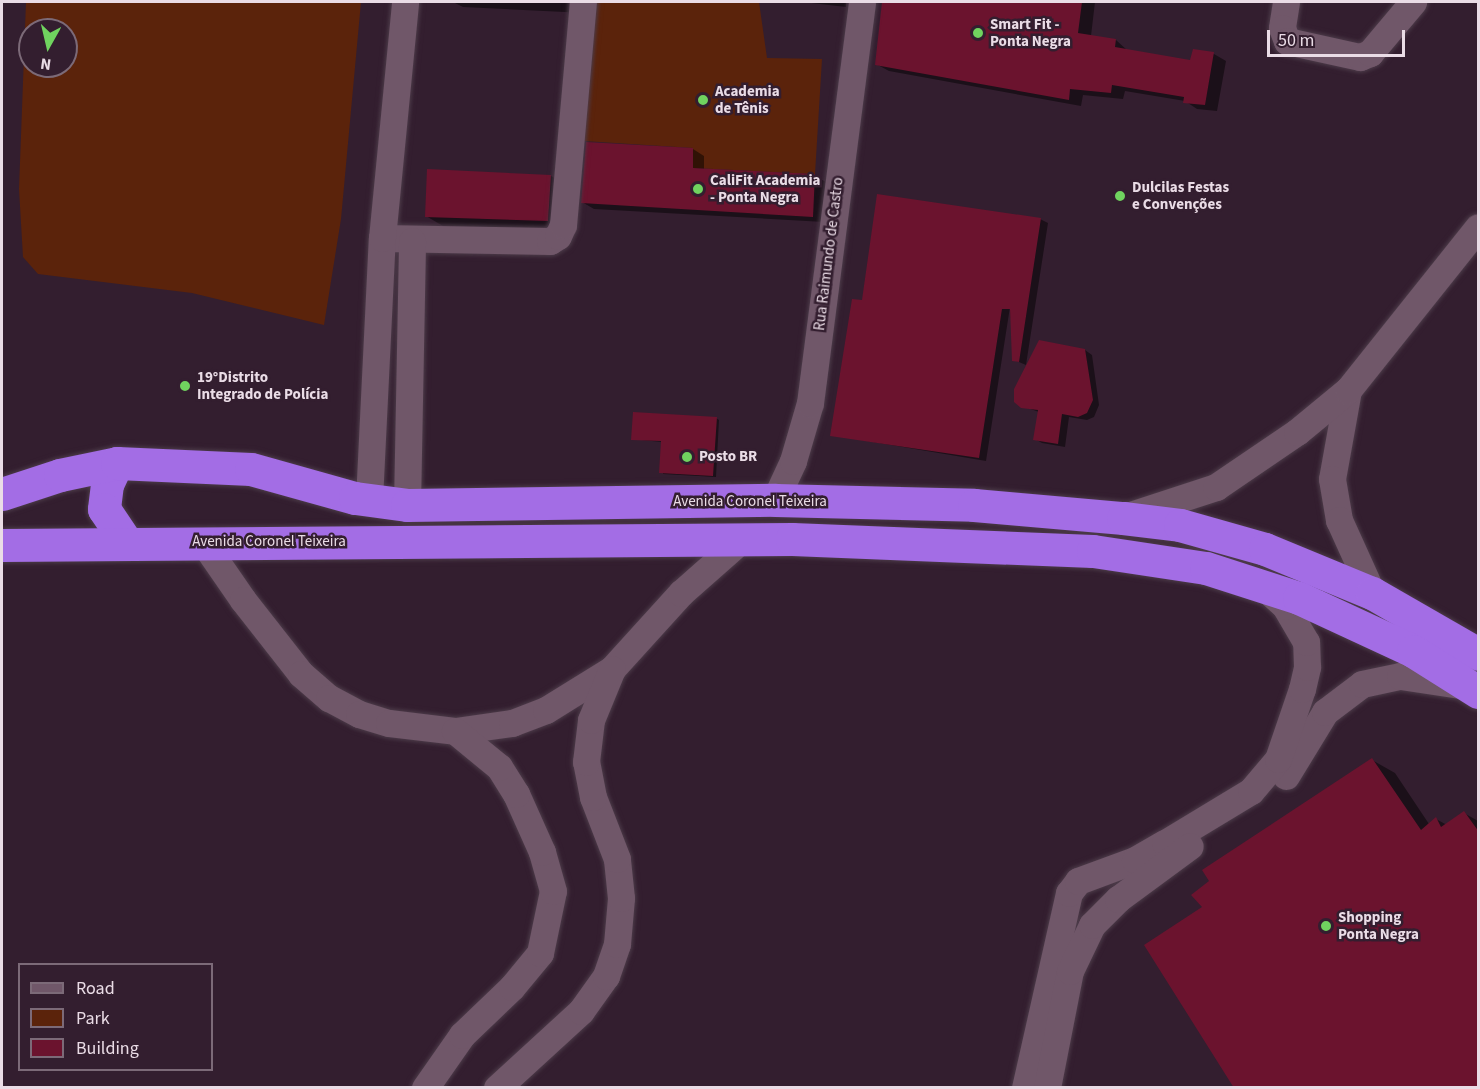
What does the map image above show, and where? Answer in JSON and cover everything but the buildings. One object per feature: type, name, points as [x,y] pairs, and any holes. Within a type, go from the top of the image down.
[{"type":"highway","name":"Avenida Coronel Teixeira","points":[[2,494],[60,475],[117,463],[251,469],[369,500],[407,505],[775,500],[974,505],[1123,518],[1180,525],[1265,549],[1372,593],[1479,654]]},
{"type":"highway","points":[[117,463],[107,484],[104,509],[126,542]]},
{"type":"highway","name":"Avenida Coronel Teixeira","points":[[2,545],[126,542],[742,539],[1093,550],[1206,568],[1260,584],[1366,627],[1475,689]]},
{"type":"street","points":[[369,500],[382,238],[405,2]]},
{"type":"street","points":[[382,238],[412,241],[550,242],[558,237],[563,225],[583,2]]},
{"type":"street","name":"Rua Raimundo de Castro","points":[[775,500],[794,461],[810,403],[862,2]]},
{"type":"street","points":[[1286,2],[1282,28],[1287,41],[1360,57],[1370,53],[1413,2]]},
{"type":"street","points":[[1123,518],[1216,487],[1262,458],[1348,390],[1479,227]]},
{"type":"street","points":[[407,505],[412,241]]},
{"type":"street","points":[[1348,390],[1332,479],[1339,520],[1372,593]]},
{"type":"street","points":[[203,542],[243,600],[302,674],[329,698],[359,714],[389,723],[455,731],[512,723],[546,710],[612,669],[681,593],[742,539]]},
{"type":"street","points":[[1025,1088],[1069,893],[1078,881],[1101,873],[1165,843],[1251,791],[1278,759],[1302,689],[1307,667],[1306,642],[1285,606],[1260,584]]},
{"type":"street","points":[[497,1088],[581,1011],[606,976],[617,944],[621,898],[617,859],[593,797],[586,762],[591,720],[612,669]]},
{"type":"street","points":[[1047,1088],[1070,971],[1092,925],[1118,899],[1283,781],[1308,736],[1341,696],[1362,684],[1400,676],[1475,689]]},
{"type":"street","points":[[425,1088],[462,1035],[512,987],[540,953],[553,891],[542,852],[516,794],[499,767],[455,731]]},
{"type":"street","points":[[1101,873],[1118,899]]},
{"type":"street","points":[[1064,913],[1092,925]]},
{"type":"green space","points":[[26,2],[361,2],[341,219],[324,325],[192,293],[38,274],[23,257],[19,189],[23,78],[78,78],[78,18],[25,18]]},
{"type":"green space","name":"Academia de Tênis","points":[[594,2],[759,2],[767,58],[822,59],[815,174],[693,168],[693,148],[584,141]]},
{"type":"place","name":"Smart Fit - Ponta Negra","points":[[978,33]]},
{"type":"place","name":"Academia de Tênis","points":[[703,100]]},
{"type":"place","name":"CaliFit Academia - Ponta Negra","points":[[698,189]]},
{"type":"place","name":"Dulcilas Festas e Convenções","points":[[1120,196]]},
{"type":"place","name":"19°Distrito Integrado de Polícia","points":[[185,386]]},
{"type":"place","name":"Posto BR","points":[[687,457]]},
{"type":"place","name":"Shopping Ponta Negra","points":[[1326,926]]}]
